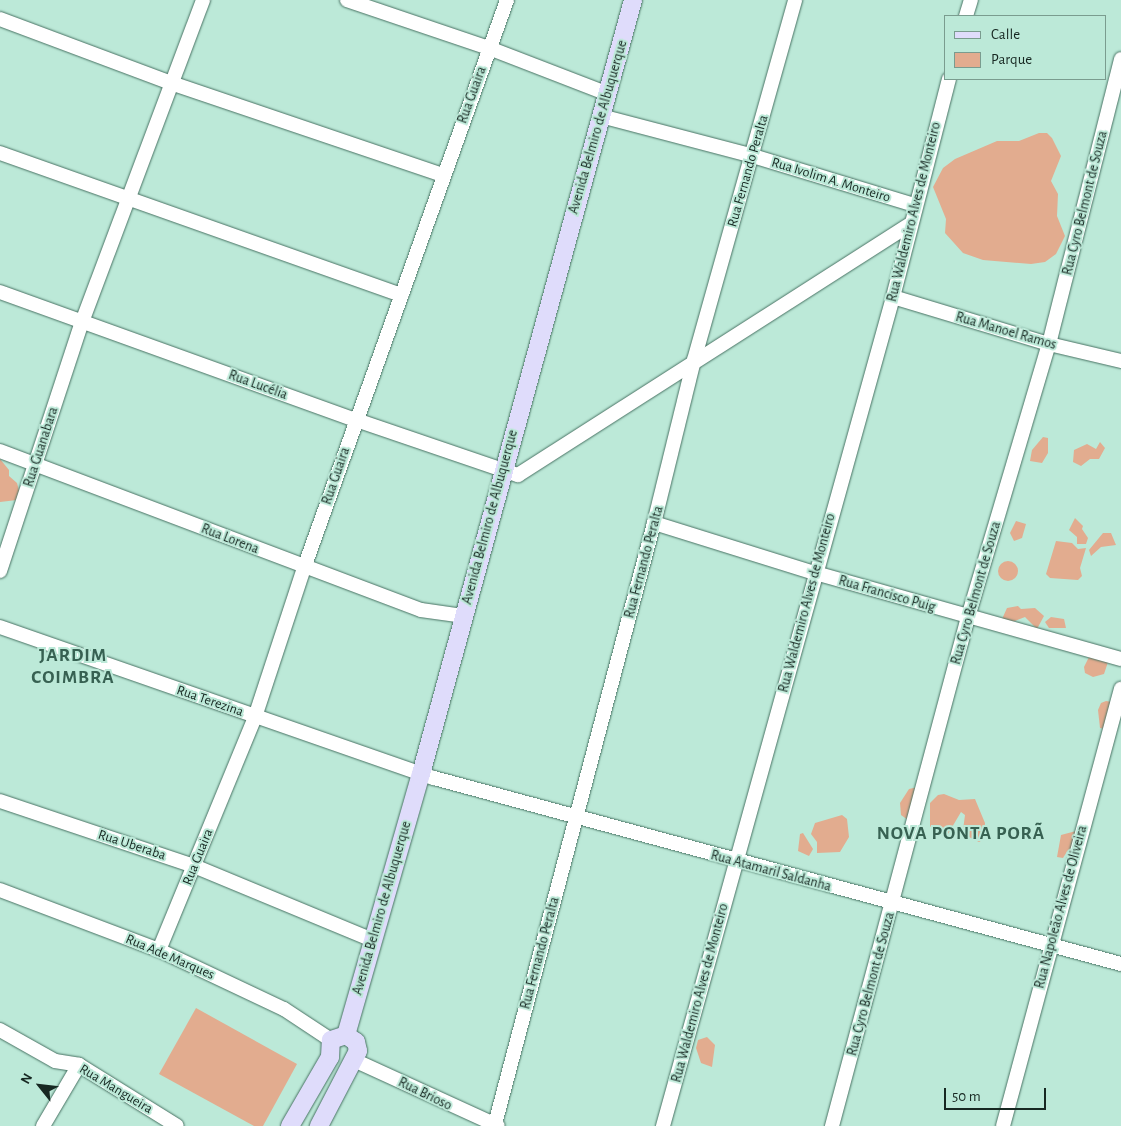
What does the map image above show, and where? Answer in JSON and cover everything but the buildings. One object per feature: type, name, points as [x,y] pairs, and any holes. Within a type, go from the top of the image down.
[{"type":"main road","name":"Avenida Belmiro de Albuquerque","points":[[290,1126],[336,1044],[373,940],[421,774],[463,616],[510,473],[601,116],[633,0]]},
{"type":"main road","points":[[319,1126],[354,1060],[358,1052],[356,1042],[336,1044],[338,1064],[354,1060]]},
{"type":"street","name":"Rua Guanabara","points":[[0,571],[82,322],[174,84],[203,0]]},
{"type":"street","points":[[347,0],[489,48],[608,94]]},
{"type":"street","name":"Rua Guaira","points":[[159,950],[255,717],[304,568],[356,420],[507,0]]},
{"type":"street","name":"Rua Fernando Peralta","points":[[496,1125],[654,523],[694,360],[753,156],[795,0]]},
{"type":"street","points":[[966,15],[971,0]]},
{"type":"street","points":[[0,19],[174,84],[443,174]]},
{"type":"street","name":"Rua Cyro Belmont de Souza","points":[[832,1126],[968,617],[1049,344],[1121,60]]},
{"type":"street","name":"Rua Waldemiro Alves de Monteiro","points":[[663,1126],[893,297],[914,205],[949,80]]},
{"type":"street","name":"Rua Ivolim A. Monteiro","points":[[601,116],[753,156],[914,205]]},
{"type":"street","points":[[0,153],[402,295]]},
{"type":"street","points":[[510,473],[909,225]]},
{"type":"street","name":"Rua Lucélia","points":[[0,292],[356,420],[510,473]]},
{"type":"street","name":"Rua Manoel Ramos","points":[[893,297],[1049,344],[1121,362]]},
{"type":"street","name":"Rua Lorena","points":[[0,451],[304,568],[421,610],[463,616]]},
{"type":"street","name":"Rua Francisco Puig","points":[[654,523],[815,573],[1121,659]]},
{"type":"street","name":"Rua Terezina","points":[[0,627],[421,774]]},
{"type":"street","name":"Rua Napoleão Alves de Oliveira","points":[[1003,1126],[1121,689]]},
{"type":"street","name":"Rua Atamaril Saldanha","points":[[421,774],[1050,947],[1121,964]]},
{"type":"street","name":"Rua Uberaba","points":[[0,801],[194,866],[373,940]]},
{"type":"street","name":"Rua Ade Marques","points":[[0,890],[159,950],[284,1009],[336,1044]]},
{"type":"street","name":"Rua Mangueira","points":[[0,1030],[55,1062],[79,1065],[173,1125]]},
{"type":"street","name":"Rua Brioso","points":[[354,1060],[474,1122],[496,1125]]},
{"type":"street","points":[[43,1126],[79,1065]]},
{"type":"green space","points":[[1039,133],[1047,133],[1052,138],[1061,156],[1051,181],[1058,194],[1057,216],[1065,236],[1056,254],[1045,262],[1031,264],[983,260],[963,253],[945,233],[946,219],[933,187],[943,168],[955,159],[997,141],[1019,141]]},
{"type":"green space","points":[[1043,437],[1048,438],[1048,453],[1042,463],[1030,461],[1032,450]]},
{"type":"green space","points":[[1100,442],[1105,448],[1099,459],[1090,459],[1081,466],[1073,462],[1074,450],[1087,444],[1096,449]]},
{"type":"green space","points":[[0,459],[9,470],[9,476],[17,483],[20,494],[17,500],[0,502]]},
{"type":"green space","points":[[1075,518],[1083,526],[1082,529],[1088,538],[1086,544],[1077,544],[1077,537],[1069,530]]},
{"type":"green space","points":[[1016,521],[1026,524],[1022,538],[1014,541],[1010,533]]},
{"type":"green space","points":[[1103,533],[1111,533],[1116,545],[1101,547],[1091,556],[1089,550]]},
{"type":"green space","points":[[1056,541],[1072,543],[1078,549],[1086,548],[1080,568],[1082,576],[1078,580],[1050,578],[1046,574]]},
{"type":"green space","points":[[1008,561],[1015,564],[1018,571],[1015,578],[1008,581],[1001,578],[998,571],[1001,564]]},
{"type":"green space","points":[[1018,606],[1021,609],[1035,608],[1044,616],[1037,629],[1025,617],[1010,623],[1002,619],[1007,608]]},
{"type":"green space","points":[[1051,617],[1064,619],[1066,628],[1049,628],[1045,622]]},
{"type":"green space","points":[[1090,655],[1108,662],[1104,674],[1093,677],[1085,673],[1084,667]]},
{"type":"green space","points":[[1106,701],[1112,702],[1106,729],[1100,728],[1098,710],[1101,703]]},
{"type":"green space","points":[[918,787],[908,820],[901,815],[900,803],[909,789]]},
{"type":"green space","points":[[944,794],[959,800],[975,799],[985,823],[984,839],[979,842],[967,836],[963,830],[965,815],[961,812],[948,834],[938,834],[930,826],[930,803],[938,795]]},
{"type":"green space","points":[[842,815],[847,819],[849,837],[840,852],[817,853],[817,842],[811,834],[815,823]]},
{"type":"green space","points":[[1076,831],[1072,850],[1068,850],[1063,858],[1057,857],[1061,835]]},
{"type":"green space","points":[[803,833],[813,849],[809,856],[798,851],[800,834]]},
{"type":"green space","points":[[196,1008],[297,1064],[263,1126],[254,1126],[159,1074]]},
{"type":"green space","points":[[707,1037],[715,1045],[712,1067],[701,1063],[696,1048],[698,1040]]},
{"type":"district","name":"JARDIM COIMBRA","points":[[73,667]]},
{"type":"district","name":"NOVA PONTA PORÃ","points":[[961,834]]}]
